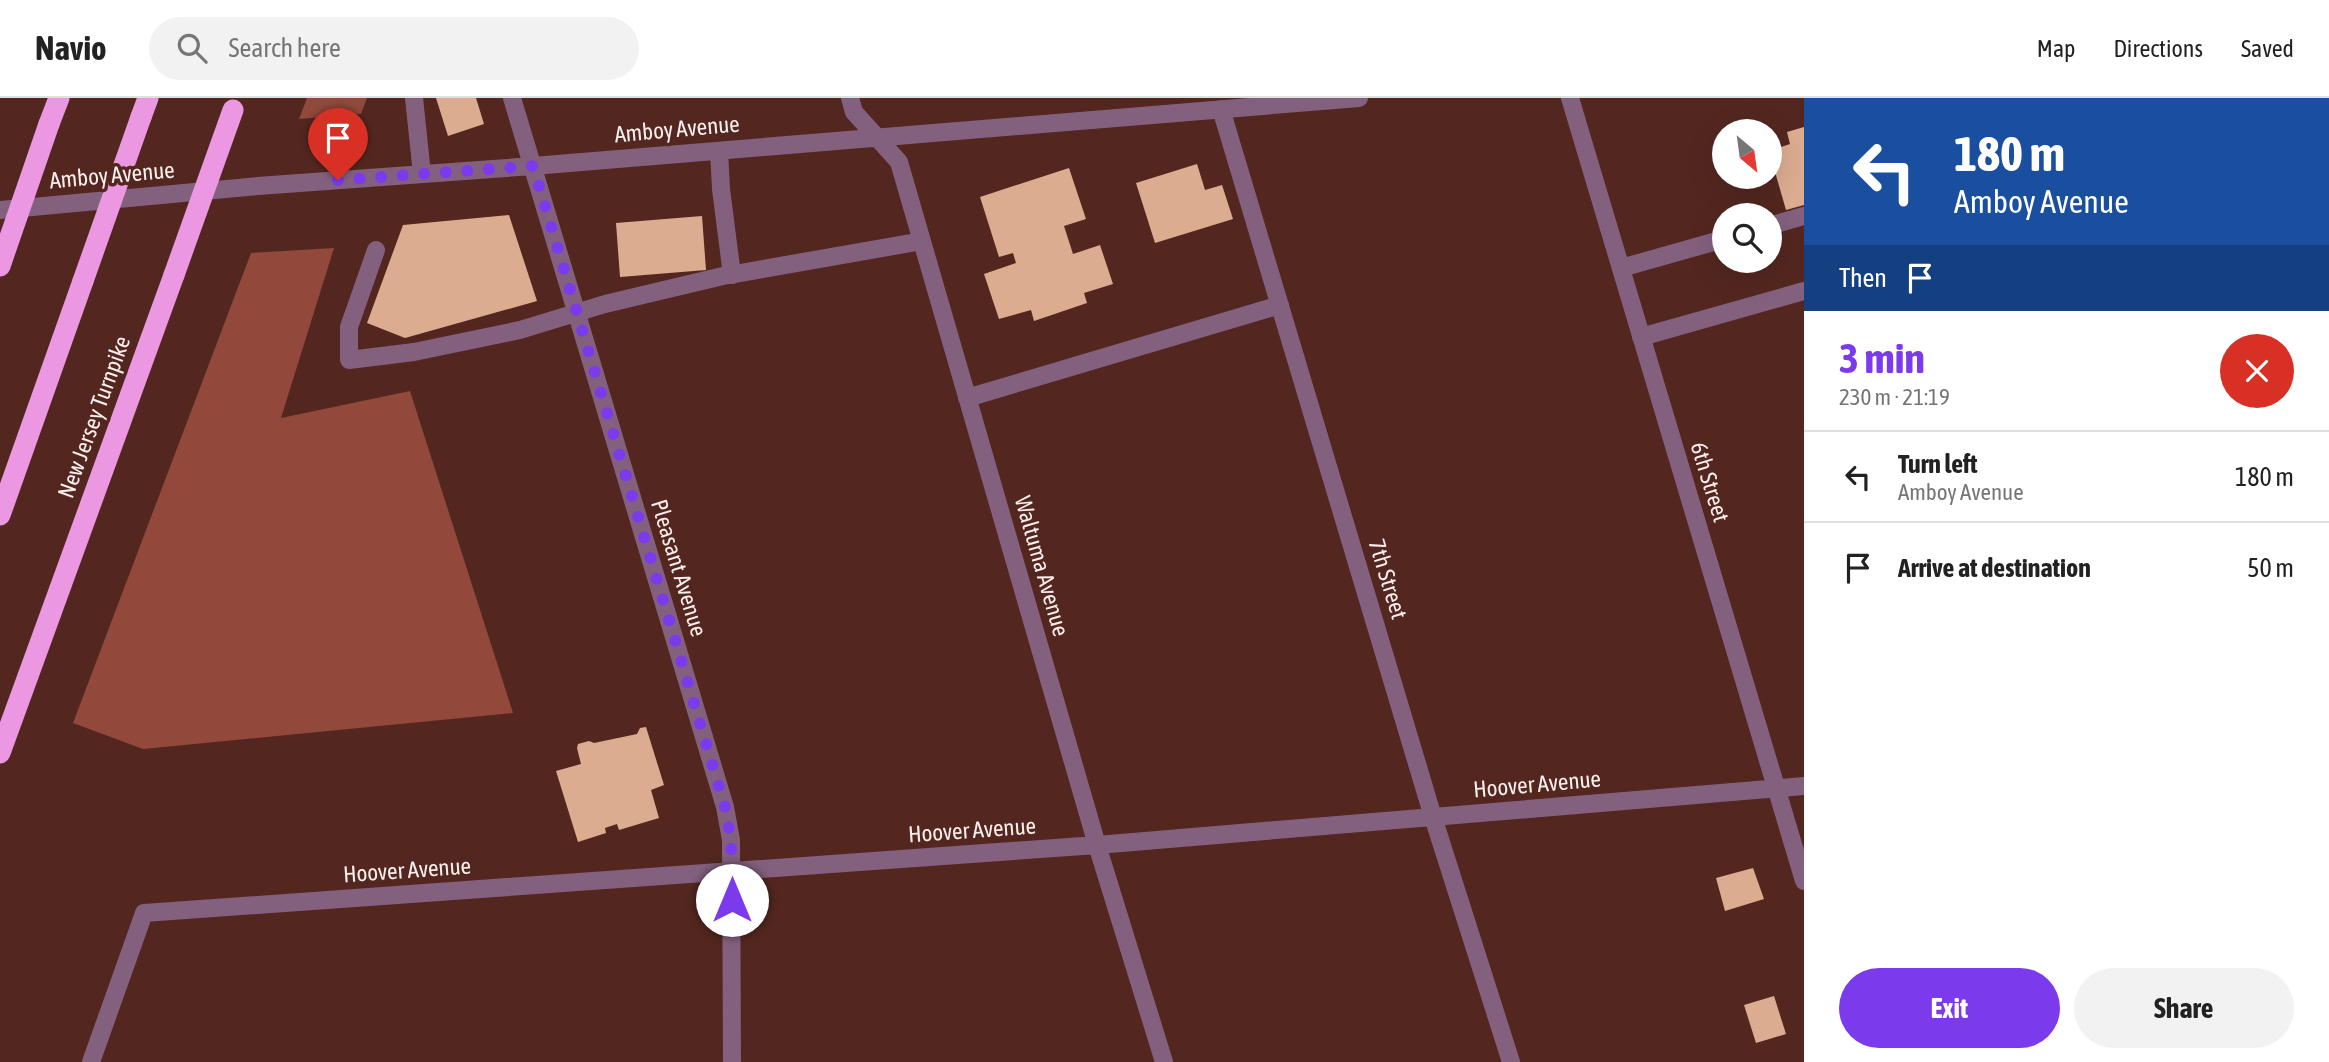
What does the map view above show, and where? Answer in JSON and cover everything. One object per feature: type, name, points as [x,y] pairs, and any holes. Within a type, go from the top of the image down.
[{"type":"highway","points":[[0,267],[59,98]]},
{"type":"highway","name":"New Jersey Turnpike","points":[[0,753],[235,104]]},
{"type":"highway","points":[[0,515],[144,108]]},
{"type":"street","points":[[414,98],[422,174]]},
{"type":"street","name":"Pleasant Avenue","points":[[515,98],[725,807],[731,840],[732,873],[732,1062]]},
{"type":"street","name":"Waltuma Avenue","points":[[850,98],[854,112],[899,162],[1097,845],[1164,1062]]},
{"type":"street","name":"Amboy Avenue","points":[[0,210],[258,186],[1359,98]]},
{"type":"street","name":"6th Street","points":[[1570,98],[1804,881]]},
{"type":"street","name":"7th Street","points":[[1221,109],[1433,817],[1511,1062]]},
{"type":"street","points":[[719,150],[732,275]]},
{"type":"street","points":[[1782,222],[1804,216]]},
{"type":"street","points":[[376,250],[349,327],[349,360],[414,352],[520,330],[605,304],[732,275],[922,241]]},
{"type":"street","points":[[1621,268],[1712,242]]},
{"type":"street","points":[[1641,337],[1804,291]]},
{"type":"street","points":[[967,397],[1280,305]]},
{"type":"street","name":"Hoover Avenue","points":[[91,1062],[144,913],[732,873],[1804,786]]},
{"type":"shaded area","points":[[307,98],[367,98],[361,114],[299,119]]},
{"type":"shaded area","points":[[334,248],[281,418],[410,391],[513,713],[143,749],[73,723],[251,253]]},
{"type":"building","points":[[436,98],[476,98],[484,124],[448,136]]},
{"type":"building","points":[[1804,127],[1804,205],[1786,210],[1780,189],[1782,147],[1790,144],[1787,132]]},
{"type":"building","points":[[1197,164],[1205,190],[1222,185],[1233,219],[1155,243],[1136,183]]},
{"type":"building","points":[[1069,168],[1086,219],[1064,226],[1073,254],[1100,245],[1113,284],[1084,293],[1087,303],[1034,321],[1031,310],[999,319],[984,274],[1016,263],[1013,253],[999,257],[980,197]]},
{"type":"building","points":[[509,215],[537,301],[405,338],[367,323],[403,225]]},
{"type":"building","points":[[702,216],[706,270],[620,277],[616,223]]},
{"type":"building","points":[[646,727],[664,785],[651,790],[659,818],[619,830],[617,824],[605,828],[606,833],[578,842],[556,771],[581,764],[578,744],[637,734],[640,728]]},
{"type":"building","points":[[1753,868],[1764,899],[1725,911],[1716,878]]},
{"type":"building","points":[[1774,996],[1786,1034],[1756,1043],[1744,1005]]},
{"type":"route","points":[[338,180],[533,166],[725,807],[731,840],[732,900]]}]
